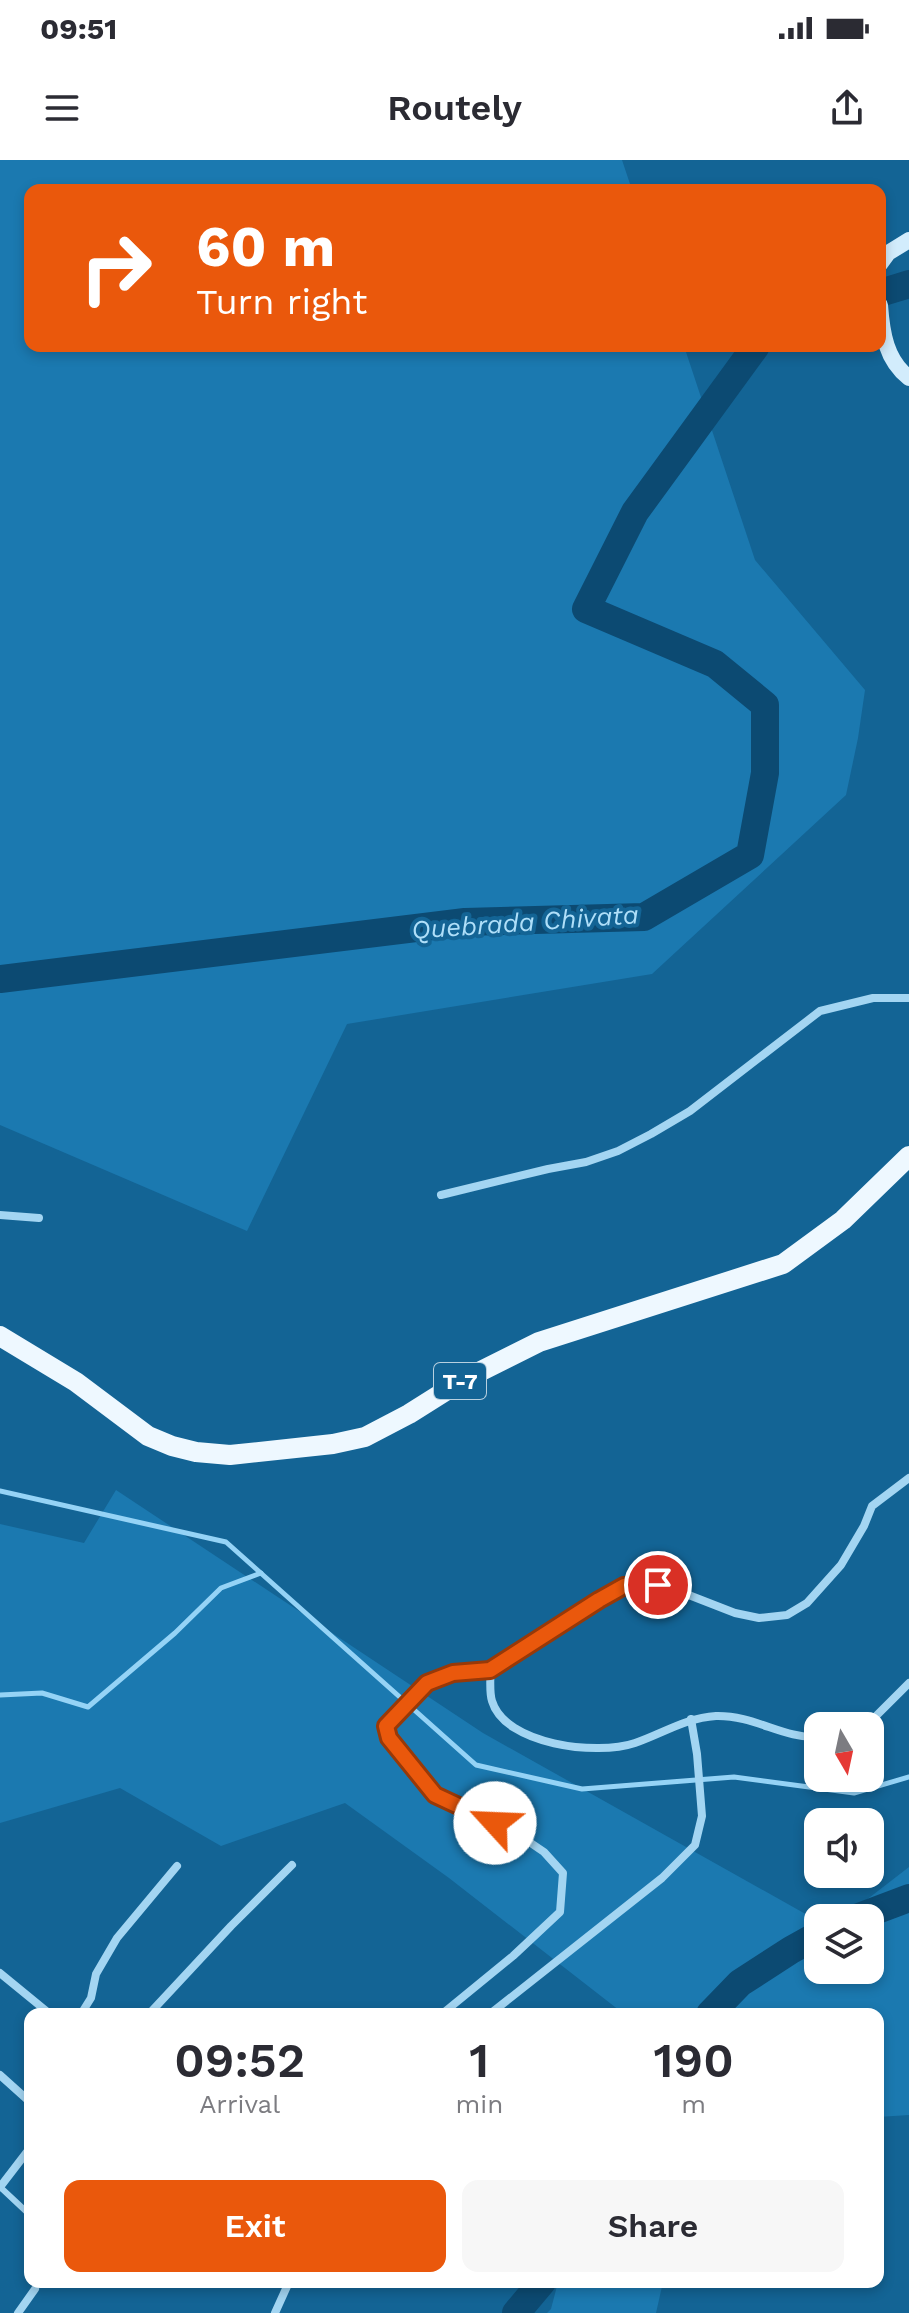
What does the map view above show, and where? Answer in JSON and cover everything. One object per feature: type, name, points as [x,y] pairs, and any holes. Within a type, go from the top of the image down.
[{"type":"main road","points":[[886,256],[909,240]]},
{"type":"main road","points":[[886,344],[892,359],[909,378]]},
{"type":"main road","name":"T-7","points":[[0,1336],[76,1382],[148,1436],[172,1446],[230,1455],[333,1444],[365,1437],[463,1380],[539,1342],[783,1264],[843,1220],[909,1156]]},
{"type":"street","points":[[441,1195],[586,1162],[618,1151],[690,1111],[820,1011],[873,998],[909,998]]},
{"type":"street","points":[[0,1215],[39,1218]]},
{"type":"street","points":[[449,2008],[513,1956],[560,1912],[563,1873],[544,1852],[516,1833],[435,1795],[389,1738],[386,1726],[427,1683],[453,1673],[490,1670],[624,1586],[658,1585],[735,1613],[759,1618],[787,1615],[807,1603],[841,1565],[872,1506],[909,1478]]},
{"type":"street","points":[[490,1670],[491,1699],[503,1720],[543,1741],[574,1748],[632,1745],[691,1719],[718,1716],[744,1718],[804,1738]]},
{"type":"street","points":[[880,1712],[909,1683]]},
{"type":"street","points":[[498,2008],[662,1878],[695,1845],[702,1816],[691,1719]]},
{"type":"street","points":[[155,2008],[292,1865]]},
{"type":"street","points":[[85,2008],[91,1998],[96,1974],[117,1938],[177,1866]]},
{"type":"street","points":[[0,1973],[43,2008]]},
{"type":"street","points":[[0,2075],[24,2097]]},
{"type":"street","points":[[0,2187],[24,2156]]},
{"type":"street","points":[[275,2313],[286,2288]]},
{"type":"street","points":[[18,2313],[35,2289]]},
{"type":"lane","points":[[0,2187],[24,2209]]},
{"type":"shaded area","points":[[0,160],[622,160],[630,184],[24,184],[24,352],[686,352],[755,560],[865,690],[846,795],[652,974],[347,1024],[247,1231],[0,1125]]},
{"type":"shaded area","points":[[116,1490],[483,1733],[804,1913],[804,1984],[884,1984],[884,1904],[861,1904],[909,1867],[909,2115],[884,2117],[884,2008],[616,2008],[449,1878],[345,1803],[221,1846],[120,1788],[0,1823],[0,1524],[84,1543]]},
{"type":"shaded area","points":[[556,2288],[662,2288],[656,2313],[547,2313]]},
{"type":"waterway","name":"Quebrada Chivata","points":[[886,291],[909,284]]},
{"type":"waterway","name":"Quebrada Chivata","points":[[0,979],[465,922],[644,917],[750,855],[765,773],[765,705],[715,664],[586,609],[635,512],[752,352]]},
{"type":"waterway","points":[[0,1491],[226,1542],[476,1765],[582,1789],[734,1777],[854,1793],[909,1777]]},
{"type":"waterway","points":[[0,1695],[42,1693],[88,1707],[175,1633],[221,1588],[261,1573]]},
{"type":"waterway","points":[[884,1907],[909,1898]]},
{"type":"waterway","points":[[716,2008],[740,1983],[804,1943]]},
{"type":"waterway","points":[[516,2313],[537,2288]]},
{"type":"route","points":[[495,1823],[435,1795],[389,1738],[386,1726],[427,1683],[453,1673],[490,1670],[624,1586],[658,1585]]}]
